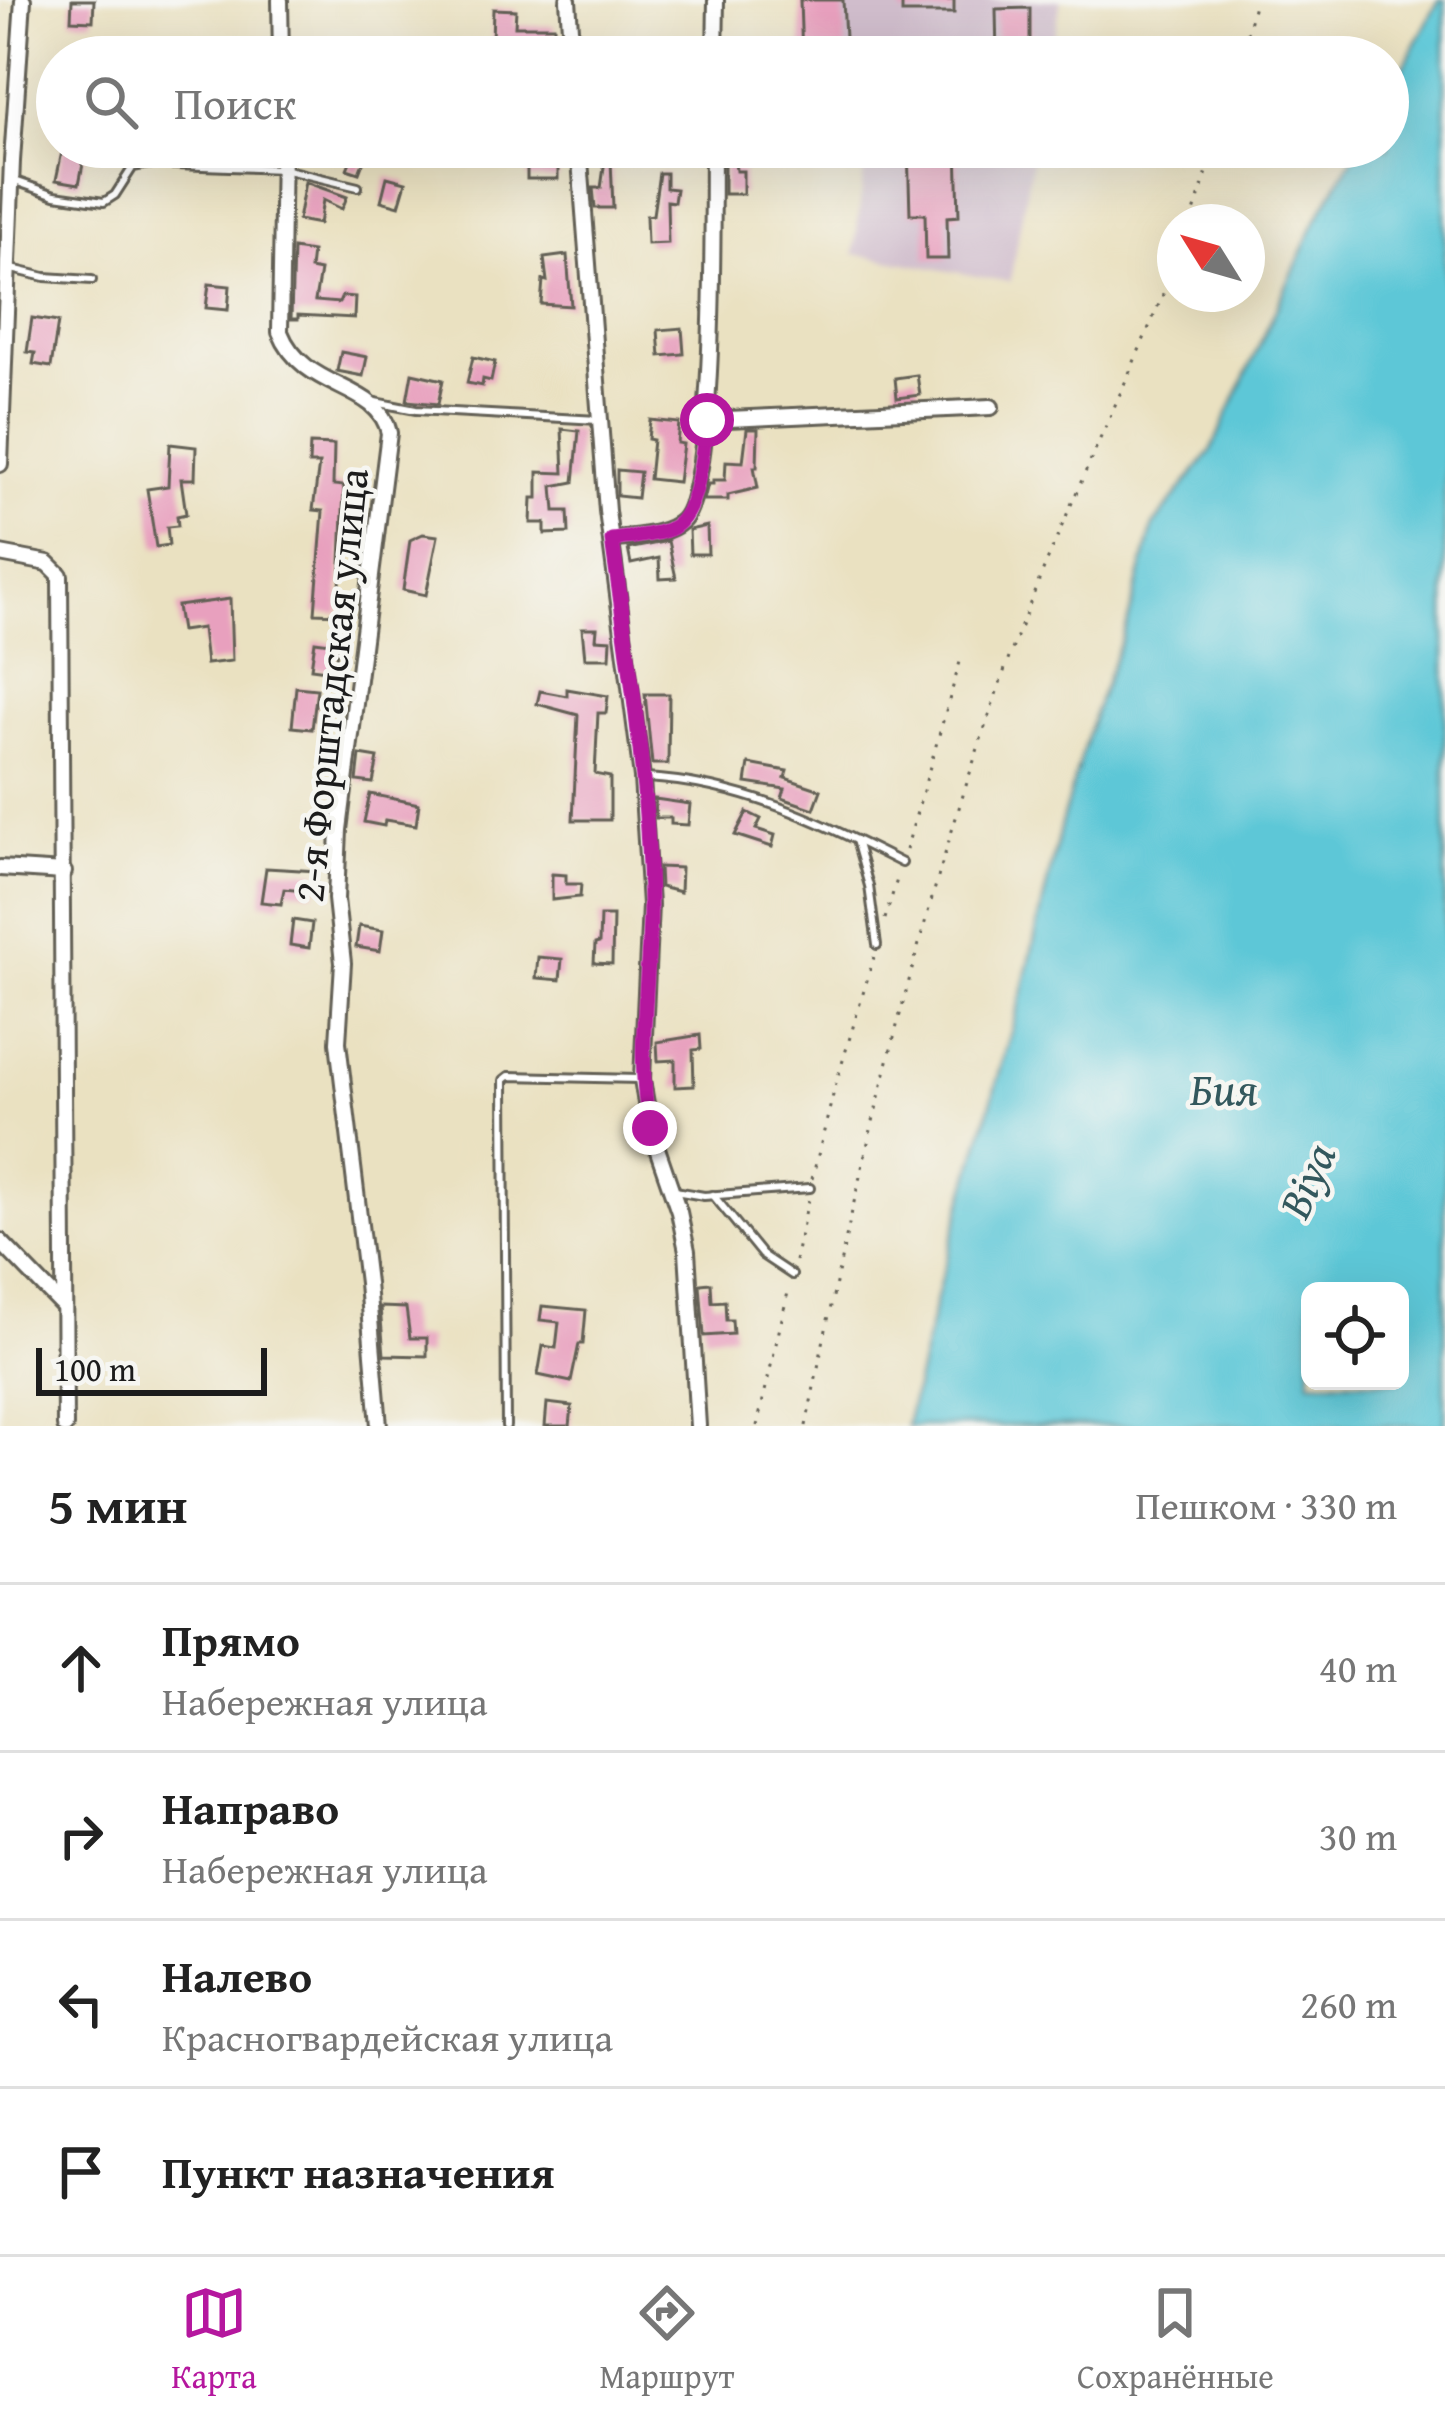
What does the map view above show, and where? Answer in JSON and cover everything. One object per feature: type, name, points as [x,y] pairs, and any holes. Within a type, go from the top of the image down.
[{"type":"street","points":[[0,464],[23,0]]},
{"type":"street","points":[[280,0],[281,36]]},
{"type":"street","points":[[568,0],[571,36]]},
{"type":"street","points":[[715,36],[716,0]]},
{"type":"street","points":[[580,168],[598,420],[642,778],[650,905],[642,1079],[650,1128],[671,1190],[692,1287],[698,1426]]},
{"type":"street","points":[[612,540],[669,529],[684,520],[694,499],[707,420],[713,168]]},
{"type":"street","points":[[283,169],[280,332],[304,369],[369,400]]},
{"type":"street","name":"2-я Форштадская улица","points":[[369,400],[388,424],[389,444],[340,830],[336,899],[343,963],[337,1024],[379,1426]]},
{"type":"street","points":[[707,420],[991,406]]},
{"type":"street","points":[[0,554],[48,563],[60,574],[65,1426]]},
{"type":"street","points":[[0,868],[64,872]]},
{"type":"street","points":[[0,1241],[64,1307]]},
{"type":"lane","points":[[11,180],[55,196],[104,202],[115,195],[134,168]]},
{"type":"lane","points":[[247,168],[283,169],[358,187]]},
{"type":"lane","points":[[9,268],[45,277],[92,280]]},
{"type":"lane","points":[[369,400],[416,410],[598,420]]},
{"type":"lane","points":[[642,778],[717,787],[777,804],[902,863]]},
{"type":"lane","points":[[856,839],[869,886],[877,945]]},
{"type":"lane","points":[[506,1426],[504,1080],[509,1076],[642,1079]]},
{"type":"lane","points":[[671,1190],[713,1196],[811,1188]]},
{"type":"lane","points":[[713,1196],[762,1255],[792,1275]]},
{"type":"path","points":[[1246,36],[1255,0]]},
{"type":"path","points":[[1197,204],[1208,168]]},
{"type":"path","points":[[806,1426],[858,1168],[955,819],[1000,681],[1157,306]]},
{"type":"path","points":[[757,1425],[835,1087],[962,656]]},
{"type":"shaded area","points":[[818,0],[1061,0],[1055,36],[816,36]]},
{"type":"shaded area","points":[[864,168],[1030,168],[1010,282],[854,254]]},
{"type":"water","name":"Бия","points":[[1439,0],[1445,0],[1445,1426],[906,1426],[940,1282],[1023,990],[1061,824],[1096,707],[1127,625],[1153,526],[1211,451],[1318,217],[1347,168],[1409,168],[1409,56]]},
{"type":"building","points":[[72,0],[94,0],[93,21],[71,20]]},
{"type":"building","points":[[800,0],[843,0],[845,36],[801,36]]},
{"type":"building","points":[[902,0],[954,0],[954,13],[902,13]]},
{"type":"building","points":[[1030,8],[1030,36],[997,36],[996,9]]},
{"type":"building","points":[[493,9],[516,10],[515,26],[554,26],[554,36],[492,36]]},
{"type":"building","points":[[59,168],[82,168],[79,184],[56,180]]},
{"type":"building","points":[[527,168],[558,168],[558,179],[527,179]]},
{"type":"building","points":[[604,168],[611,168],[613,208],[595,208],[593,188],[601,188]]},
{"type":"building","points":[[724,168],[743,171],[743,194],[724,194]]},
{"type":"building","points":[[909,168],[958,168],[959,216],[947,217],[948,259],[926,259],[925,214],[910,214]]},
{"type":"building","points":[[659,173],[666,173],[666,188],[676,189],[674,202],[667,201],[668,243],[647,244],[646,216],[653,215]]},
{"type":"building","points":[[387,177],[406,182],[399,206],[381,201]]},
{"type":"building","points":[[305,182],[347,197],[342,209],[323,200],[319,224],[298,220]]},
{"type":"building","points":[[293,249],[312,252],[310,269],[320,271],[315,301],[339,303],[342,296],[355,297],[354,318],[298,315],[291,319]]},
{"type":"building","points":[[567,255],[571,306],[541,304],[543,280],[547,281],[544,258]]},
{"type":"building","points":[[209,284],[230,286],[228,310],[206,308]]},
{"type":"building","points":[[32,318],[58,322],[51,367],[33,364],[35,353],[27,352]]},
{"type":"building","points":[[682,328],[684,354],[660,356],[658,330]]},
{"type":"building","points":[[341,352],[367,357],[363,376],[337,371]]},
{"type":"building","points":[[473,357],[495,362],[491,381],[483,379],[482,386],[467,383]]},
{"type":"building","points":[[412,373],[443,380],[438,404],[407,401]]},
{"type":"building","points":[[917,375],[920,395],[897,398],[895,378]]},
{"type":"building","points":[[650,420],[679,423],[677,443],[683,444],[678,482],[649,479]]},
{"type":"building","points":[[562,429],[579,431],[574,482],[553,486],[555,511],[568,511],[569,533],[545,534],[545,523],[531,523],[532,498],[538,498],[538,472],[564,473]]},
{"type":"building","points":[[747,429],[758,429],[754,467],[758,488],[728,495],[728,500],[704,500],[708,484],[725,480],[726,461],[743,462]]},
{"type":"building","points":[[170,444],[196,447],[195,479],[181,479],[186,514],[177,516],[178,526],[167,527],[169,545],[156,547],[147,489],[168,486]]},
{"type":"building","points":[[310,444],[334,445],[333,485],[344,486],[339,614],[315,613],[323,511],[313,510],[319,464],[309,464]]},
{"type":"building","points":[[617,470],[640,472],[637,498],[617,496]]},
{"type":"building","points":[[707,526],[708,554],[690,554],[689,530]]},
{"type":"building","points":[[423,534],[438,536],[426,595],[403,590],[410,540]]},
{"type":"building","points":[[668,541],[676,578],[660,579],[659,558],[631,564],[628,549]]},
{"type":"building","points":[[230,599],[232,661],[206,664],[202,628],[181,631],[177,606]]},
{"type":"building","points":[[582,628],[597,628],[596,639],[611,640],[610,658],[585,658]]},
{"type":"building","points":[[315,641],[338,644],[334,671],[311,668]]},
{"type":"building","points":[[296,687],[317,689],[312,729],[292,727]]},
{"type":"building","points":[[567,689],[608,696],[606,713],[598,713],[595,774],[610,777],[610,820],[573,820],[578,715],[537,704],[540,691],[567,696]]},
{"type":"building","points":[[645,694],[669,694],[668,764],[652,764]]},
{"type":"building","points":[[360,755],[378,758],[373,783],[357,781]]},
{"type":"building","points":[[749,764],[787,771],[785,778],[821,790],[814,809],[782,798],[785,789],[746,783]]},
{"type":"building","points":[[370,794],[419,804],[416,825],[364,822]]},
{"type":"building","points":[[655,799],[690,804],[688,825],[656,818]]},
{"type":"building","points":[[747,812],[761,819],[756,829],[775,835],[772,847],[735,835]]},
{"type":"building","points":[[659,867],[681,868],[680,892],[660,887]]},
{"type":"building","points":[[266,868],[317,871],[315,892],[284,889],[281,904],[261,902]]},
{"type":"building","points":[[552,874],[566,875],[566,884],[581,884],[580,897],[552,900]]},
{"type":"building","points":[[600,916],[613,916],[612,964],[594,963]]},
{"type":"building","points":[[293,920],[312,923],[309,948],[290,945]]},
{"type":"building","points":[[359,926],[383,930],[380,951],[356,947]]},
{"type":"building","points":[[538,957],[562,959],[560,980],[536,978]]},
{"type":"building","points":[[700,1035],[701,1049],[693,1050],[694,1086],[675,1087],[675,1060],[658,1061],[657,1042]]},
{"type":"building","points":[[711,1283],[712,1302],[725,1301],[733,1334],[704,1336],[700,1284]]},
{"type":"building","points":[[542,1306],[586,1310],[583,1344],[579,1344],[571,1382],[538,1375],[543,1346],[556,1348],[559,1322],[540,1320]]},
{"type":"building","points":[[380,1307],[406,1308],[410,1338],[427,1338],[427,1356],[384,1355]]},
{"type":"building","points":[[547,1403],[572,1406],[570,1426],[545,1426]]},
{"type":"route","points":[[650,1128],[642,1079],[650,905],[642,778],[612,540],[669,529],[684,520],[694,499],[707,420]]},
{"type":"water label","name":"Biya","points":[[1306,1180]]}]
